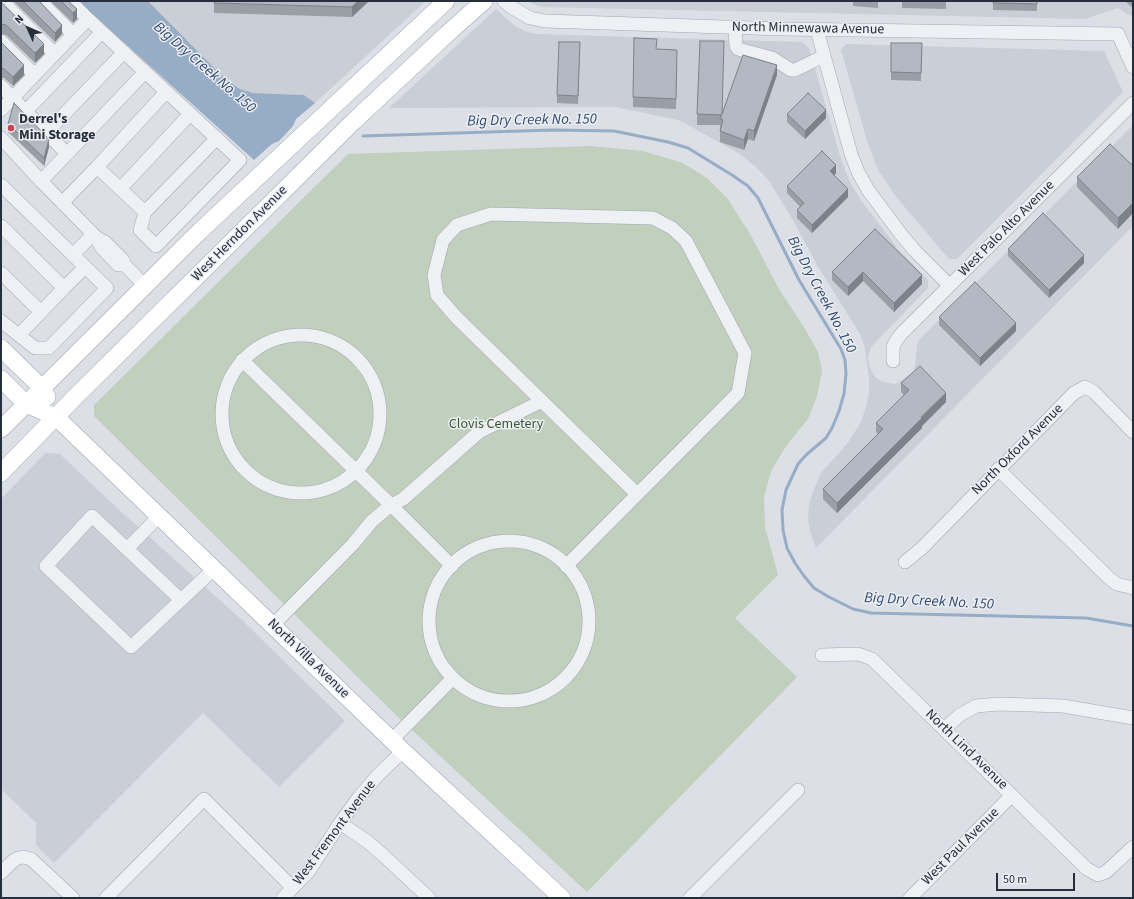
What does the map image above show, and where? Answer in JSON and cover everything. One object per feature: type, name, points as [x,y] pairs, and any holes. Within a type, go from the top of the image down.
[{"type":"main road","name":"West Herndon Avenue","points":[[1,429],[200,230],[446,1]]},
{"type":"main road","name":"West Herndon Avenue","points":[[1,473],[354,121],[484,1]]},
{"type":"main road","name":"North Villa Avenue","points":[[1,348],[42,388],[56,417],[398,746],[562,898]]},
{"type":"main road","name":"North Villa Avenue","points":[[1,379],[26,404],[56,417]]},
{"type":"street","points":[[2,1],[55,54]]},
{"type":"street","points":[[40,1],[74,34]]},
{"type":"street","points":[[70,1],[240,160],[156,246],[140,230],[145,212],[216,138]]},
{"type":"street","name":"North Minnewawa Avenue","points":[[504,1],[530,18],[545,21],[817,30],[1118,34],[1133,67]]},
{"type":"street","points":[[1,110],[88,19]]},
{"type":"street","points":[[735,27],[736,46],[738,49],[772,58],[791,70],[795,70],[824,56]]},
{"type":"street","points":[[817,30],[851,154],[868,190],[914,250],[949,285]]},
{"type":"street","points":[[26,111],[102,32]]},
{"type":"street","points":[[1,41],[35,75]]},
{"type":"street","points":[[46,133],[124,52]]},
{"type":"street","points":[[41,181],[145,72]]},
{"type":"street","points":[[1,86],[67,154]]},
{"type":"street","points":[[62,203],[166,92]]},
{"type":"street","name":"West Palo Alto Avenue","points":[[893,361],[893,347],[896,341],[949,285],[1133,103]]},
{"type":"street","points":[[120,189],[190,114]]},
{"type":"street","points":[[1,138],[95,236],[105,242],[124,260],[125,265],[144,285]]},
{"type":"street","points":[[97,167],[145,212]]},
{"type":"street","points":[[1,185],[107,288],[49,348],[35,348],[1,321]]},
{"type":"street","points":[[566,566],[738,393],[745,353],[686,241],[672,228],[653,218],[491,214],[457,225],[443,240],[434,275],[437,295],[456,317],[637,494]]},
{"type":"street","points":[[1,226],[64,288]]},
{"type":"street","points":[[73,255],[95,236]]},
{"type":"street","points":[[19,335],[85,267]]},
{"type":"street","points":[[1,273],[41,312]]},
{"type":"street","points":[[305,334],[328,339],[348,349],[365,366],[376,386],[381,408],[379,431],[371,453],[356,471],[338,485],[317,492],[295,494],[273,489],[253,479],[237,463],[226,444],[221,422],[222,399],[230,378],[242,360],[260,345],[282,336],[305,334]]},
{"type":"street","points":[[242,360],[452,566]]},
{"type":"street","name":"North Oxford Avenue","points":[[905,562],[922,548],[1074,393],[1085,387],[1094,392],[1133,432]]},
{"type":"street","points":[[273,625],[353,544],[372,522],[391,505],[403,499],[479,432],[542,401]]},
{"type":"street","points":[[998,469],[1109,578],[1117,584],[1133,588]]},
{"type":"street","points":[[181,600],[92,516],[46,566],[131,647],[214,569]]},
{"type":"street","points":[[127,549],[159,516]]},
{"type":"street","points":[[518,542],[541,548],[562,560],[577,578],[587,601],[589,624],[585,648],[573,670],[556,686],[537,696],[516,701],[494,700],[474,693],[456,681],[442,665],[433,646],[429,624],[431,603],[439,583],[452,566],[471,551],[494,543],[518,542]]},
{"type":"street","name":"North Lind Avenue","points":[[822,655],[858,654],[872,659],[1087,869],[1098,875],[1106,872],[1131,852]]},
{"type":"street","name":"West Fremont Avenue","points":[[284,898],[309,871],[359,797],[453,678]]},
{"type":"street","points":[[944,729],[960,715],[976,706],[998,704],[1063,706],[1133,718]]},
{"type":"street","points":[[690,898],[798,790]]},
{"type":"street","name":"West Paul Avenue","points":[[910,898],[1012,795]]},
{"type":"street","points":[[106,898],[204,799],[293,888]]},
{"type":"street","points":[[340,823],[368,842],[429,898]]},
{"type":"street","points":[[1,873],[13,861],[23,857],[31,859],[72,898]]},
{"type":"shaded area","points":[[148,1],[426,1],[315,103],[304,95],[253,93],[240,89],[221,75]]},
{"type":"shaded area","points":[[526,1],[1133,1],[1133,17],[1118,8],[1085,19],[541,7]]},
{"type":"shaded area","points":[[496,9],[515,26],[536,34],[802,42],[809,48],[841,159],[849,180],[860,199],[899,250],[928,280],[928,288],[871,347],[868,358],[870,368],[875,377],[883,382],[894,384],[898,383],[913,372],[919,340],[1133,125],[1133,226],[816,548],[810,531],[808,519],[812,494],[821,473],[847,444],[861,422],[869,392],[869,378],[865,348],[860,334],[817,265],[793,220],[769,181],[757,168],[740,154],[681,121],[616,107],[389,108]]},
{"type":"shaded area","points":[[846,44],[1104,51],[1123,92],[957,259],[949,259],[897,198],[878,170],[867,141],[841,50]]},
{"type":"shaded area","points":[[45,453],[60,454],[116,507],[242,620],[345,721],[279,787],[203,713],[54,863],[36,845],[36,823],[1,789],[1,499]]},
{"type":"green space","name":"Clovis Cemetery","points":[[591,146],[643,151],[683,163],[707,178],[727,198],[749,232],[779,289],[818,352],[822,371],[817,396],[808,419],[786,446],[771,471],[764,497],[765,527],[778,575],[735,618],[797,677],[587,892],[399,718],[94,416],[94,405],[348,154]]},
{"type":"water","points":[[78,1],[148,1],[221,75],[240,89],[253,93],[304,95],[315,103],[296,119],[293,126],[279,141],[272,144],[254,160]]},
{"type":"building","points":[[23,1],[39,1],[62,25],[55,33]]},
{"type":"building","points":[[61,1],[68,1],[77,9],[73,13]]},
{"type":"building","points":[[214,1],[358,1],[352,7],[214,3]]},
{"type":"building","points":[[993,1],[1037,1],[1037,4],[993,3]]},
{"type":"building","points":[[1,2],[44,44],[35,53],[6,25],[1,24]]},
{"type":"building","points":[[634,38],[657,39],[656,49],[677,50],[676,99],[633,97]]},
{"type":"building","points":[[700,41],[724,41],[722,114],[743,55],[777,65],[754,131],[748,129],[744,140],[720,131],[723,120],[720,119],[722,115],[697,114]]},
{"type":"building","points":[[1,42],[24,65],[13,77],[1,68]]},
{"type":"building","points":[[559,42],[580,42],[578,96],[557,95]]},
{"type":"building","points":[[891,43],[922,43],[921,73],[891,72]]},
{"type":"building","points":[[808,93],[826,110],[805,131],[787,114]]},
{"type":"building","points":[[14,103],[49,139],[44,158],[8,124]]},
{"type":"building","points":[[1110,144],[1133,166],[1133,203],[1118,218],[1077,177]]},
{"type":"building","points":[[822,151],[836,165],[830,171],[848,189],[812,225],[797,210],[804,203],[787,186]]},
{"type":"building","points":[[1043,213],[1084,255],[1049,290],[1008,249]]},
{"type":"building","points":[[875,229],[922,275],[894,303],[863,272],[848,287],[832,272]]},
{"type":"building","points":[[975,282],[1016,323],[980,358],[939,317]]},
{"type":"building","points":[[920,366],[946,393],[837,503],[823,489],[883,429],[876,423],[909,390],[901,383]]},
{"type":"waterway","name":"Big Dry Creek No. 150","points":[[363,136],[553,130],[614,131],[668,142],[688,148],[732,175],[748,186],[758,198],[799,280],[841,349],[845,360],[846,374],[844,394],[832,428],[826,438],[798,464],[786,490],[782,510],[783,530],[787,548],[795,563],[814,588],[853,609],[871,613],[1086,618],[1133,626]]},
{"type":"place","name":"Derrel's Mini Storage","points":[[11,128]]}]
